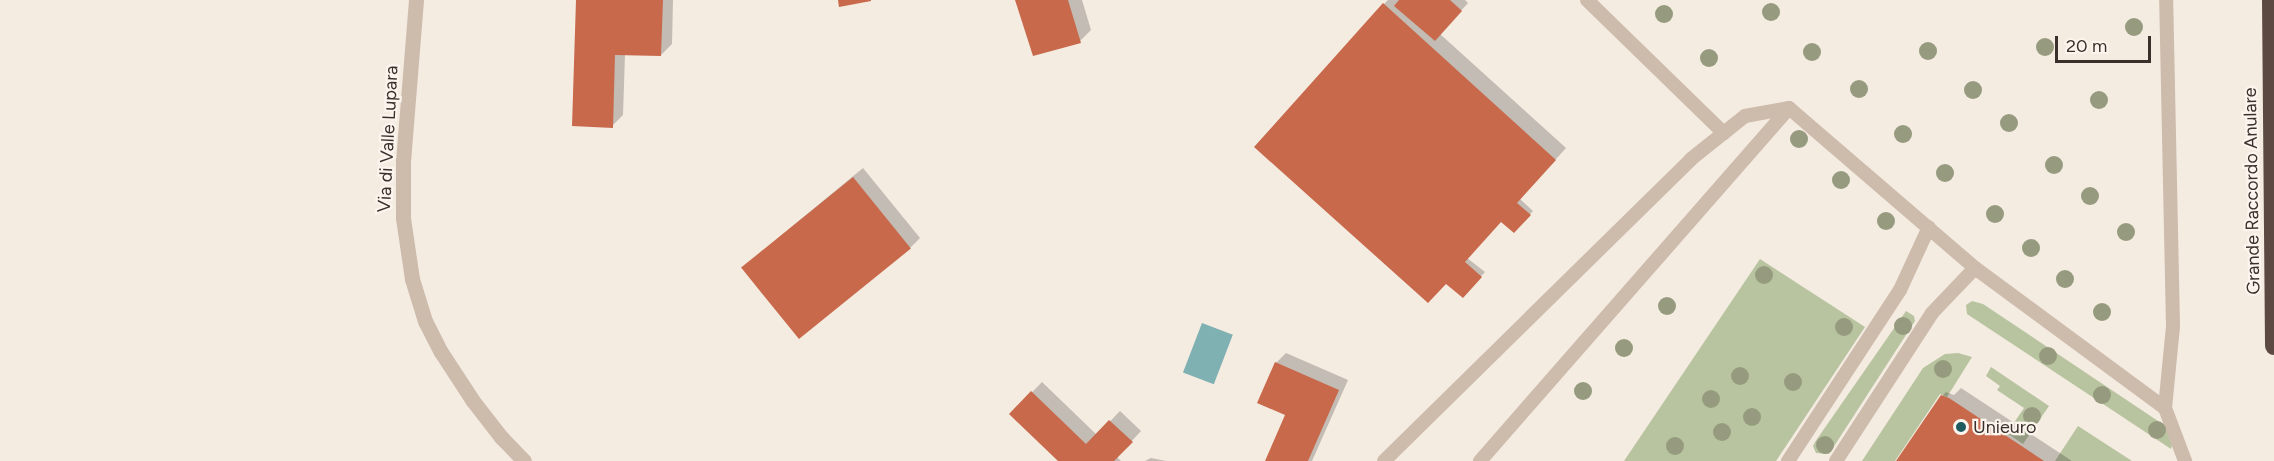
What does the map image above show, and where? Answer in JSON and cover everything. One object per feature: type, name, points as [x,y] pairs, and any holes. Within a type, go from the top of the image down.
[{"type":"highway","name":"Grande Raccordo Anulare","points":[[2271,0],[2274,346]]},
{"type":"street","name":"Via di Valle Lupara","points":[[416,0],[403,160],[403,218],[412,279],[425,321],[441,352],[480,410],[524,461]]},
{"type":"lane","points":[[1587,0],[1724,133]]},
{"type":"lane","points":[[2166,0],[2173,326],[2165,408],[2185,461]]},
{"type":"lane","points":[[1384,461],[1683,167],[1745,116],[1789,108]]},
{"type":"lane","points":[[1789,108],[1975,268],[2165,408]]},
{"type":"lane","points":[[1480,461],[1789,108]]},
{"type":"lane","points":[[1788,461],[1900,290],[1929,227]]},
{"type":"lane","points":[[1836,461],[1932,312],[1975,268]]},
{"type":"green space","points":[[1760,259],[1865,327],[1776,461],[1624,461]]},
{"type":"green space","points":[[1972,301],[1983,304],[2158,421],[2168,429],[2173,440],[2171,449],[1967,314],[1966,305]]},
{"type":"green space","points":[[1906,311],[1914,316],[1915,321],[1829,454],[1816,453],[1813,446],[1815,442]]},
{"type":"green space","points":[[1958,353],[1972,357],[1947,397],[1940,394],[1895,461],[1862,461],[1923,368],[1945,354]]},
{"type":"green space","points":[[1991,367],[2049,406],[2023,444],[2007,433],[2024,408],[1997,390],[2000,386],[1986,376]]},
{"type":"green space","points":[[2078,426],[2132,461],[2055,461]]},
{"type":"water","points":[[1202,323],[1233,335],[1214,384],[1183,372]]},
{"type":"building","points":[[576,0],[663,0],[661,56],[615,55],[613,128],[572,126]]},
{"type":"building","points":[[838,0],[871,0],[871,1],[839,7]]},
{"type":"building","points":[[1015,0],[1068,0],[1081,43],[1033,56]]},
{"type":"building","points":[[1399,0],[1450,0],[1462,11],[1435,41],[1394,6]]},
{"type":"building","points":[[1383,3],[1556,160],[1517,203],[1531,215],[1514,233],[1501,222],[1465,262],[1482,277],[1463,298],[1446,284],[1428,303],[1254,147]]},
{"type":"building","points":[[853,177],[911,248],[799,339],[741,268]]},
{"type":"building","points":[[1275,362],[1339,390],[1308,461],[1265,461],[1285,415],[1257,403]]},
{"type":"building","points":[[1031,391],[1086,444],[1109,420],[1133,442],[1114,461],[1058,461],[1009,414]]},
{"type":"building","name":"Unieuro","points":[[1941,395],[1949,398],[2044,461],[1896,461]]},
{"type":"place","name":"Unieuro","points":[[1961,427]]}]
